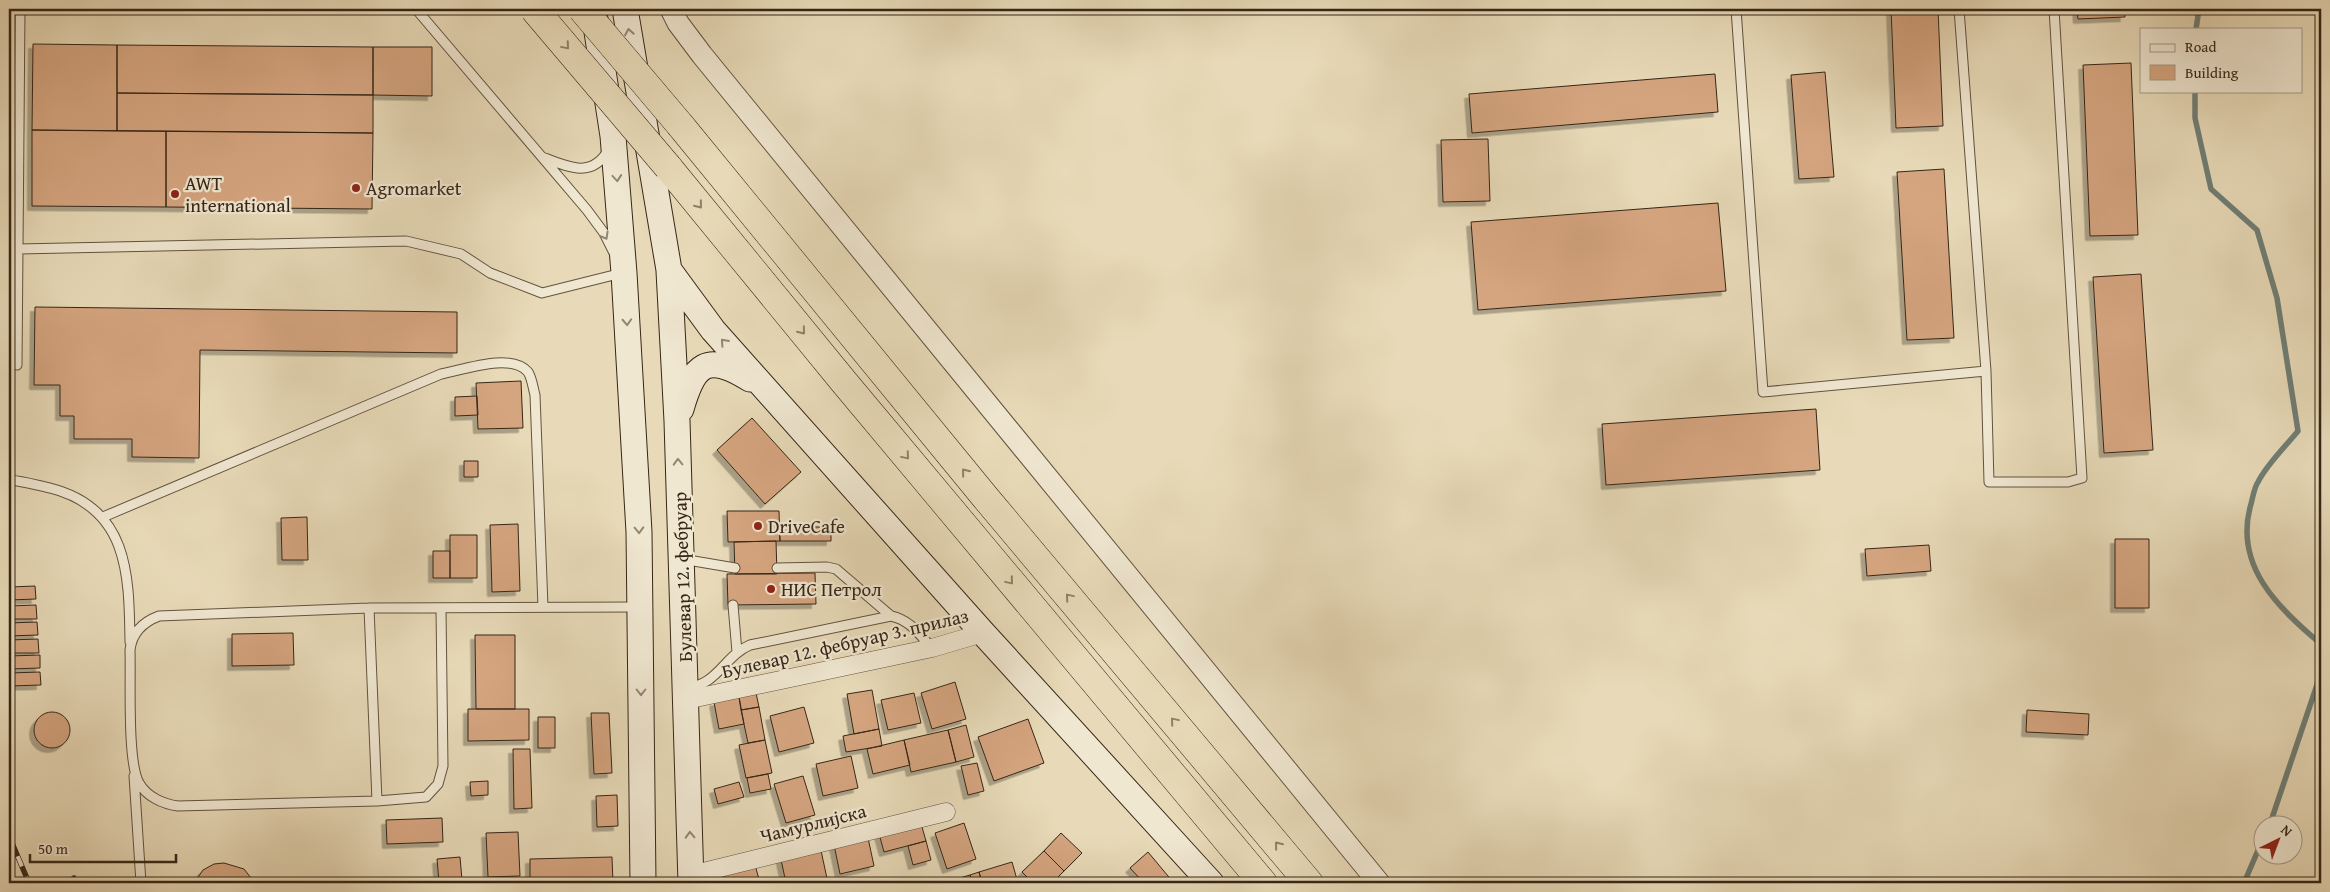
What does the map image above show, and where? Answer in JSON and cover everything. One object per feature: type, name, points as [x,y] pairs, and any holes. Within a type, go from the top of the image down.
[{"type":"highway","points":[[534,9],[668,167],[850,389],[1263,883]]},
{"type":"highway","points":[[582,9],[681,126],[985,497],[1309,883]]},
{"type":"main road","points":[[593,9],[613,136],[624,273],[639,532],[643,883]]},
{"type":"main road","name":"Булевар 12. фебруар","points":[[625,9],[669,270],[682,559],[691,879]]},
{"type":"main road","points":[[669,270],[713,330],[983,633],[1211,883]]},
{"type":"main road","points":[[677,421],[691,380],[696,372],[703,367],[711,365],[727,367],[769,391]]},
{"type":"street","points":[[671,9],[678,23],[708,63],[1379,883]]},
{"type":"street","name":"Булевар 12. фебруар 3. прилаз","points":[[686,694],[932,648],[983,633]]},
{"type":"street","name":"Чамурлијска","points":[[691,879],[946,812]]},
{"type":"lane","points":[[17,365],[20,9]]},
{"type":"lane","points":[[18,248],[406,241],[461,254],[490,273],[542,293],[624,273],[604,233],[416,9]]},
{"type":"lane","points":[[1736,9],[1762,392],[1986,371]]},
{"type":"lane","points":[[1958,9],[1986,371],[1988,482],[2068,482],[2082,478],[2054,9]]},
{"type":"lane","points":[[542,157],[569,168],[586,168],[598,163],[610,146],[613,136]]},
{"type":"lane","points":[[103,517],[441,374],[494,363],[520,365],[529,374],[535,395],[543,607]]},
{"type":"lane","points":[[9,480],[62,491],[92,507],[103,517],[112,530],[125,564],[129,591],[133,767],[142,864],[141,883]]},
{"type":"lane","points":[[682,559],[732,570]]},
{"type":"lane","points":[[777,568],[827,567],[836,569],[891,616]]},
{"type":"lane","points":[[733,605],[737,652]]},
{"type":"lane","points":[[130,650],[133,637],[140,628],[152,619],[167,614],[369,608],[640,607]]},
{"type":"lane","points":[[369,608],[377,801]]},
{"type":"lane","points":[[133,767],[141,786],[152,796],[168,804],[377,801],[426,797],[440,780],[443,766],[441,608]]},
{"type":"lane","points":[[686,694],[704,683],[727,664],[737,652],[750,645],[891,616],[910,623],[932,648]]},
{"type":"path","points":[[2316,791],[2321,795]]},
{"type":"building","points":[[1891,9],[1938,9],[1943,126],[1896,128]]},
{"type":"building","points":[[2077,9],[2124,9],[2125,17],[2078,19]]},
{"type":"building","points":[[33,44],[117,45],[117,131],[32,130]]},
{"type":"building","points":[[117,45],[373,47],[373,95],[117,93]]},
{"type":"building","points":[[373,47],[432,47],[432,96],[373,95]]},
{"type":"building","points":[[2131,63],[2138,235],[2090,236],[2083,65]]},
{"type":"building","points":[[1825,72],[1834,177],[1799,179],[1791,75]]},
{"type":"building","points":[[1715,74],[1718,112],[1472,133],[1469,94]]},
{"type":"building","points":[[117,93],[373,95],[373,133],[117,131]]},
{"type":"building","points":[[32,130],[166,131],[166,207],[32,206]]},
{"type":"building","points":[[166,131],[373,133],[372,209],[166,207]]},
{"type":"building","points":[[1488,139],[1490,201],[1443,202],[1441,140]]},
{"type":"building","points":[[1944,169],[1954,338],[1907,340],[1897,172]]},
{"type":"building","points":[[1718,203],[1726,291],[1478,310],[1471,222]]},
{"type":"building","points":[[2141,274],[2153,450],[2104,453],[2093,277]]},
{"type":"building","points":[[35,307],[457,312],[457,353],[200,350],[199,458],[132,457],[132,439],[74,439],[74,416],[60,416],[60,385],[34,385]]},
{"type":"building","points":[[521,381],[523,428],[478,429],[476,383]]},
{"type":"building","points":[[477,396],[478,415],[455,416],[455,397]]},
{"type":"building","points":[[1816,409],[1820,470],[1606,485],[1602,424]]},
{"type":"building","points":[[752,418],[801,472],[765,504],[717,450]]},
{"type":"building","points":[[464,461],[478,461],[478,477],[464,477]]},
{"type":"building","points":[[727,511],[779,511],[780,541],[728,542]]},
{"type":"building","points":[[307,517],[308,560],[282,560],[281,518]]},
{"type":"building","points":[[518,524],[520,591],[492,592],[490,525]]},
{"type":"building","points":[[779,527],[831,527],[831,541],[780,541]]},
{"type":"building","points":[[450,535],[477,535],[477,578],[450,578]]},
{"type":"building","points":[[2115,539],[2149,539],[2149,608],[2115,608]]},
{"type":"building","points":[[776,541],[777,574],[735,574],[734,542]]},
{"type":"building","points":[[1929,545],[1931,571],[1867,576],[1865,549]]},
{"type":"building","points":[[433,551],[450,551],[450,578],[433,578]]},
{"type":"building","name":"НИС Петрол","points":[[815,573],[816,604],[728,605],[727,574]]},
{"type":"building","points":[[35,586],[36,599],[9,600],[9,587]]},
{"type":"building","points":[[36,605],[37,619],[9,619],[9,606]]},
{"type":"building","points":[[37,622],[38,635],[9,636],[9,623]]},
{"type":"building","points":[[293,633],[294,665],[232,666],[232,634]]},
{"type":"building","points":[[475,635],[515,635],[515,709],[476,709]]},
{"type":"building","points":[[38,639],[39,653],[9,653],[9,640]]},
{"type":"building","points":[[40,655],[40,668],[9,669],[9,656]]},
{"type":"building","points":[[40,672],[41,685],[9,686],[9,673]]},
{"type":"building","points":[[955,682],[966,719],[932,729],[921,693]]},
{"type":"building","points":[[872,690],[879,729],[854,734],[847,694]]},
{"type":"building","points":[[756,693],[759,707],[741,710],[739,697]]},
{"type":"building","points":[[914,693],[921,723],[888,730],[881,700]]},
{"type":"building","points":[[739,697],[744,724],[719,729],[714,702]]},
{"type":"building","points":[[759,707],[765,740],[748,743],[741,710]]},
{"type":"building","points":[[804,707],[814,743],[779,752],[770,716]]},
{"type":"building","points":[[468,709],[529,709],[529,740],[468,741]]},
{"type":"building","points":[[2027,710],[2089,714],[2088,735],[2026,732]]},
{"type":"building","points":[[52,712],[59,713],[65,717],[69,723],[69,737],[65,743],[59,747],[52,748],[45,747],[39,743],[35,737],[34,730],[35,723],[39,717],[45,713]]},
{"type":"building","points":[[591,713],[609,713],[612,773],[594,774]]},
{"type":"building","points":[[538,717],[555,717],[555,748],[538,748]]},
{"type":"building","points":[[1028,719],[1044,763],[994,781],[978,737]]},
{"type":"building","points":[[966,725],[974,757],[956,762],[948,730]]},
{"type":"building","points":[[879,729],[882,746],[846,752],[843,736]]},
{"type":"building","points":[[948,730],[956,762],[911,772],[904,740]]},
{"type":"building","points":[[765,740],[772,773],[746,778],[739,745]]},
{"type":"building","points":[[904,740],[910,765],[873,774],[867,749]]},
{"type":"building","points":[[513,749],[530,749],[532,808],[514,809]]},
{"type":"building","points":[[851,756],[858,788],[823,796],[816,764]]},
{"type":"building","points":[[977,763],[984,791],[968,795],[961,766]]},
{"type":"building","points":[[768,774],[771,789],[750,793],[747,778]]},
{"type":"building","points":[[803,776],[815,815],[786,823],[774,784]]},
{"type":"building","points":[[488,781],[488,795],[471,796],[470,782]]},
{"type":"building","points":[[739,782],[744,797],[718,804],[714,789]]},
{"type":"building","points":[[617,795],[618,826],[597,827],[596,796]]},
{"type":"building","points":[[442,818],[443,842],[387,844],[386,820]]},
{"type":"building","points":[[920,820],[926,841],[884,852],[878,830]]},
{"type":"building","points":[[964,823],[976,859],[947,869],[935,833]]},
{"type":"building","points":[[518,832],[520,876],[488,877],[486,833]]},
{"type":"building","points":[[867,833],[874,866],[840,874],[833,840]]},
{"type":"building","points":[[1061,833],[1082,853],[1064,871],[1044,851]]},
{"type":"building","points":[[926,841],[931,860],[913,865],[908,846]]},
{"type":"building","points":[[820,846],[828,883],[786,883],[780,855]]},
{"type":"building","points":[[1044,851],[1064,871],[1052,883],[1033,883],[1022,872]]},
{"type":"building","points":[[1148,852],[1173,882],[1144,883],[1130,868]]},
{"type":"building","points":[[460,857],[462,880],[439,882],[437,859]]},
{"type":"building","points":[[612,857],[613,883],[530,883],[530,859]]},
{"type":"building","points":[[754,861],[760,883],[726,883],[723,869]]},
{"type":"building","points":[[1012,862],[1018,883],[982,883],[979,872]]},
{"type":"building","points":[[224,863],[244,869],[255,883],[194,883],[203,870],[214,864]]},
{"type":"building","points":[[979,872],[982,883],[973,883],[970,875]]},
{"type":"building","points":[[970,875],[973,883],[942,883]]},
{"type":"waterway","points":[[2196,28],[2199,9]]},
{"type":"waterway","points":[[2195,92],[2195,118],[2211,189],[2257,230],[2277,298],[2298,431],[2266,469],[2256,487],[2247,526],[2248,547],[2254,566],[2275,600],[2289,616],[2321,644],[2321,648]]},
{"type":"waterway","points":[[2273,814],[2321,673]]},
{"type":"waterway","points":[[2244,883],[2252,864]]},
{"type":"railway","points":[[9,836],[29,883]]},
{"type":"railway","points":[[74,878],[75,883]]},
{"type":"place","name":"Agromarket","points":[[356,188]]},
{"type":"place","name":"AWT international","points":[[175,194]]},
{"type":"place","name":"DriveCafe","points":[[758,526]]},
{"type":"place","name":"НИС Петрол","points":[[771,589]]}]
